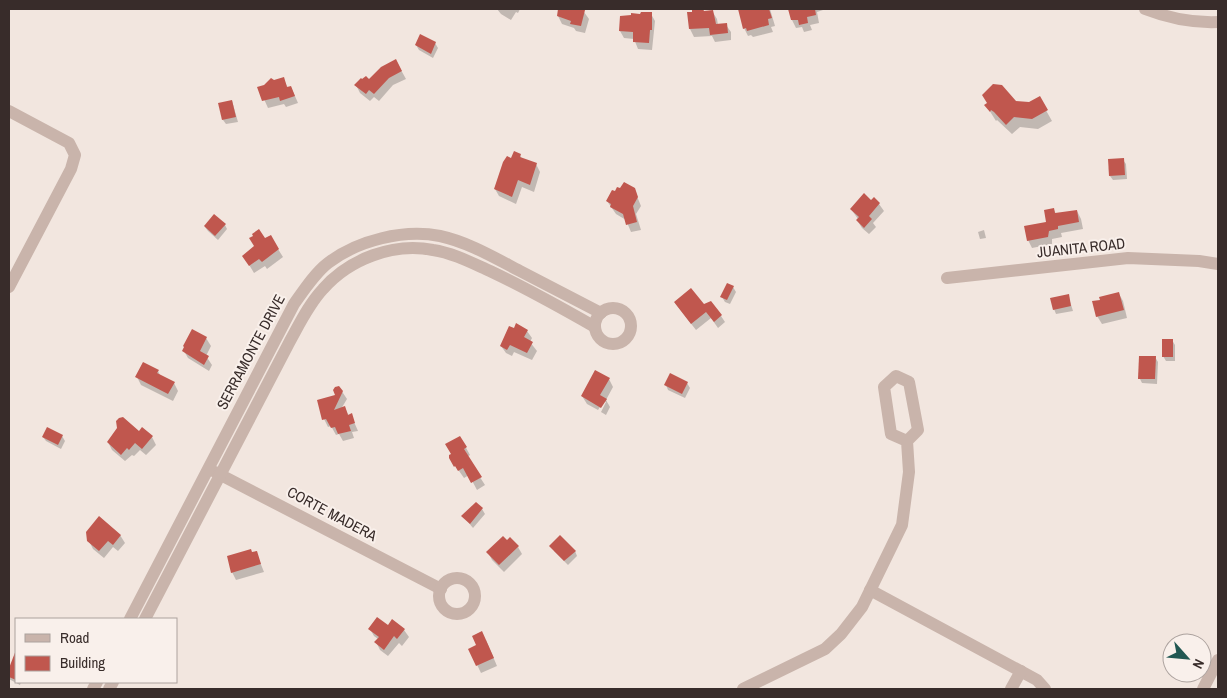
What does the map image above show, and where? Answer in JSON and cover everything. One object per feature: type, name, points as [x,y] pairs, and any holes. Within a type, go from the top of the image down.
[{"type":"street","points":[[1146,9],[1192,21],[1218,22]]},
{"type":"street","points":[[9,111],[70,143],[75,155],[71,169],[9,287]]},
{"type":"street","name":"SERRAMONTE DRIVE","points":[[131,618],[294,304],[328,263],[350,250],[372,241],[422,234],[441,236],[478,249],[601,312],[612,308],[624,312],[630,322],[629,334],[621,342],[609,344],[599,338],[595,327],[509,280],[453,255],[432,249],[407,248],[379,253],[357,262],[338,274],[313,302],[290,341],[146,618]]},
{"type":"street","points":[[390,237],[392,251]]},
{"type":"street","name":"JUANITA ROAD","points":[[947,278],[1128,258],[1199,260],[1218,264]]},
{"type":"street","points":[[509,280],[515,268]]},
{"type":"street","points":[[595,327],[601,312]]},
{"type":"street","points":[[278,334],[290,341]]},
{"type":"street","points":[[743,689],[825,649],[841,634],[862,607],[902,525],[909,472],[907,441],[918,430],[909,382],[896,376],[884,387],[891,434],[907,441]]},
{"type":"street","name":"CORTE MADERA","points":[[209,468],[441,589]]},
{"type":"street","points":[[870,590],[1037,680],[1044,689]]},
{"type":"street","points":[[1203,689],[1218,660]]},
{"type":"street","points":[[1012,689],[1021,671]]},
{"type":"building","points":[[558,9],[585,10],[581,26],[570,24],[571,21],[557,16]]},
{"type":"building","points":[[692,9],[713,10],[716,24],[727,23],[728,33],[710,35],[709,28],[689,29],[687,12],[692,12]]},
{"type":"building","points":[[738,9],[769,9],[772,18],[768,19],[769,25],[747,31],[746,28],[743,29]]},
{"type":"building","points":[[788,9],[815,9],[816,15],[807,17],[808,23],[799,25],[798,20],[791,20]]},
{"type":"building","points":[[641,12],[652,12],[652,30],[650,30],[649,43],[633,42],[633,32],[619,31],[620,16],[631,15],[631,13],[640,14]]},
{"type":"building","points":[[420,34],[436,42],[431,54],[415,45]]},
{"type":"building","points":[[396,59],[402,71],[389,78],[374,94],[369,90],[366,94],[354,85],[366,76],[369,79],[381,67]]},
{"type":"building","points":[[284,77],[287,87],[291,86],[295,96],[280,101],[279,97],[262,101],[257,87],[264,85],[271,78],[274,80]]},
{"type":"building","points":[[993,84],[1002,85],[1016,101],[1029,102],[1040,96],[1048,110],[1032,119],[1014,117],[1006,125],[994,112],[991,110],[990,112],[984,105],[987,103],[982,95]]},
{"type":"building","points":[[232,100],[236,117],[222,120],[218,103]]},
{"type":"building","points":[[514,151],[521,154],[520,157],[537,163],[530,185],[518,180],[512,197],[494,189],[503,162],[507,156],[511,158]]},
{"type":"building","points":[[1124,158],[1125,175],[1109,176],[1108,159]]},
{"type":"building","points":[[624,182],[635,188],[638,197],[633,206],[637,222],[626,225],[623,214],[610,207],[611,204],[606,201],[612,190],[615,191],[617,187],[620,188]]},
{"type":"building","points":[[864,193],[871,200],[874,197],[880,203],[869,216],[872,219],[864,228],[856,220],[859,217],[850,209]]},
{"type":"building","points":[[1054,208],[1055,213],[1077,210],[1079,222],[1058,226],[1058,229],[1049,231],[1048,237],[1027,241],[1024,226],[1046,222],[1044,210]]},
{"type":"building","points":[[214,214],[226,224],[215,236],[204,226]]},
{"type":"building","points":[[259,229],[265,238],[271,235],[279,249],[262,262],[259,259],[249,266],[242,256],[254,246],[249,238]]},
{"type":"building","points":[[727,283],[734,286],[727,300],[720,297]]},
{"type":"building","points":[[691,288],[704,304],[711,301],[722,315],[714,322],[706,312],[691,324],[674,302]]},
{"type":"building","points":[[1119,292],[1124,310],[1096,317],[1092,301],[1100,300],[1099,297]]},
{"type":"building","points":[[1069,294],[1071,306],[1053,310],[1050,298]]},
{"type":"building","points":[[516,323],[528,330],[524,337],[533,342],[527,353],[510,345],[507,350],[500,346],[509,326],[514,328]]},
{"type":"building","points":[[192,329],[207,337],[200,351],[209,356],[204,365],[182,351]]},
{"type":"building","points":[[1162,339],[1173,339],[1173,357],[1162,357]]},
{"type":"building","points":[[1139,356],[1156,356],[1155,379],[1138,379]]},
{"type":"building","points":[[143,362],[159,370],[157,373],[175,382],[168,394],[135,377]]},
{"type":"building","points":[[595,370],[610,378],[600,395],[607,399],[601,408],[581,396]]},
{"type":"building","points":[[670,373],[688,382],[682,394],[664,385]]},
{"type":"building","points":[[339,386],[343,391],[334,410],[345,406],[348,415],[352,413],[355,423],[349,425],[351,431],[338,434],[335,427],[331,428],[326,419],[322,420],[317,400],[335,395],[333,390]]},
{"type":"building","points":[[123,417],[139,431],[142,427],[153,436],[142,449],[135,443],[121,455],[107,442],[117,428],[116,421]]},
{"type":"building","points":[[47,427],[63,435],[58,445],[42,437]]},
{"type":"building","points":[[460,436],[467,447],[464,449],[482,477],[471,483],[463,468],[458,471],[454,467],[449,458],[451,454],[445,444]]},
{"type":"building","points":[[476,502],[483,508],[470,524],[461,516]]},
{"type":"building","points":[[99,516],[121,535],[113,545],[108,541],[99,551],[87,541],[86,532]]},
{"type":"building","points":[[560,535],[576,551],[564,561],[549,546]]},
{"type":"building","points":[[503,536],[507,540],[510,537],[519,546],[499,565],[486,552]]},
{"type":"building","points":[[251,549],[252,552],[257,551],[261,564],[231,573],[227,556]]},
{"type":"building","points":[[377,617],[388,625],[392,619],[405,629],[397,639],[394,636],[384,650],[374,642],[379,637],[368,629]]},
{"type":"building","points":[[482,631],[494,658],[476,666],[468,649],[476,645],[472,636]]},
{"type":"building","points":[[15,653],[15,680],[9,677],[9,668]]}]
